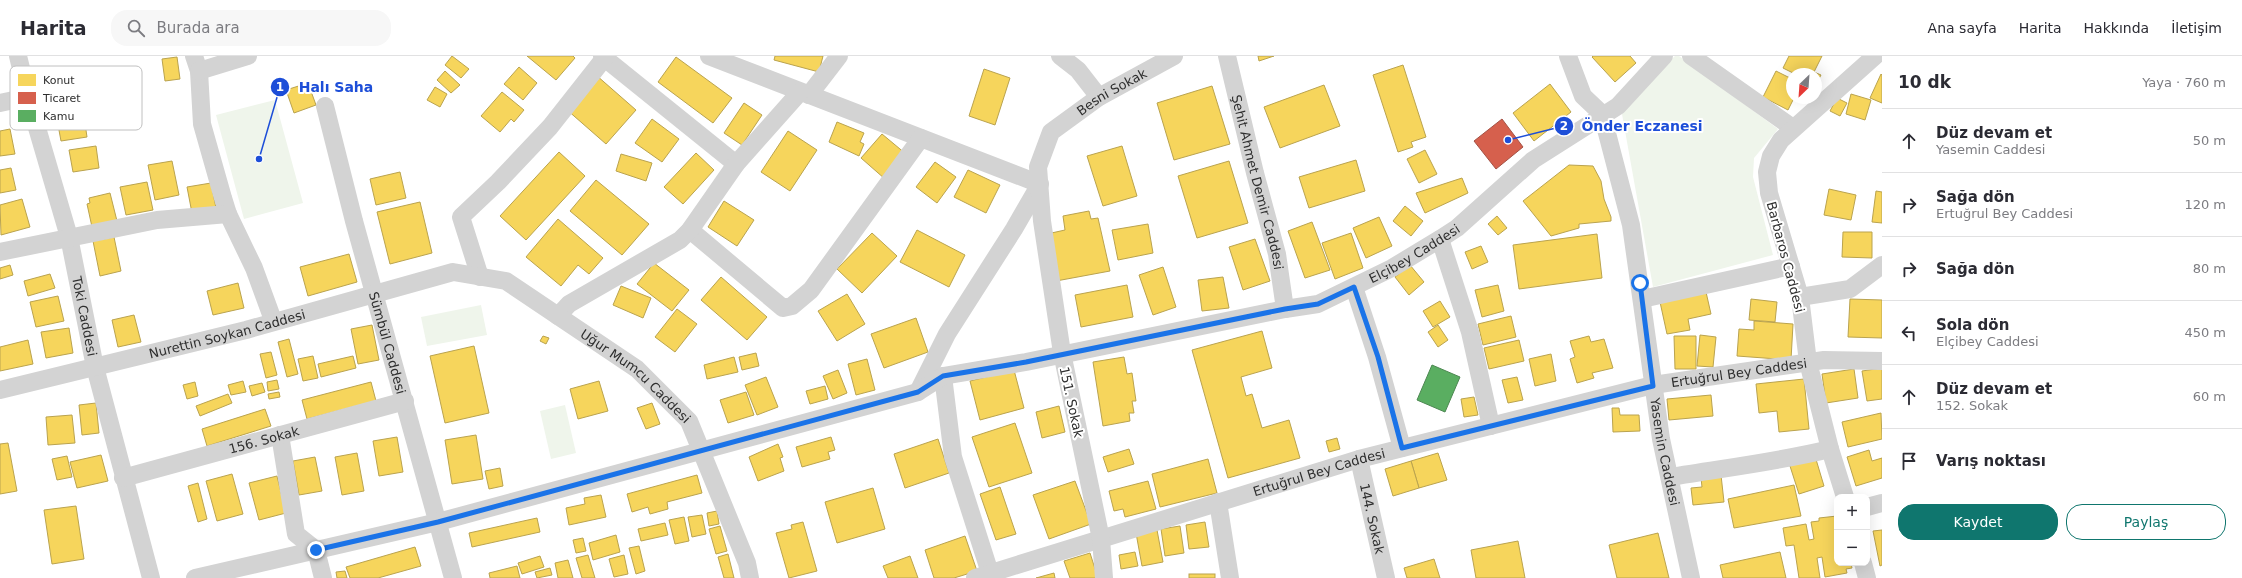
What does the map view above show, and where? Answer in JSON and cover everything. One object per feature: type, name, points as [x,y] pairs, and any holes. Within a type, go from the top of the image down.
[{"type":"street","name":"Toki Caddesi","points":[[18,56],[20,66]]},
{"type":"street","points":[[248,56],[197,63],[202,124],[228,214],[254,268],[273,320]]},
{"type":"street","points":[[709,56],[1040,184],[1014,229],[947,334],[918,392]]},
{"type":"street","points":[[558,316],[569,304],[666,249],[690,230],[736,164],[839,56]]},
{"type":"street","points":[[1060,56],[1078,70],[1100,97]]},
{"type":"street","name":"Besni Sokak","points":[[1051,132],[1100,97],[1174,56]]},
{"type":"street","name":"Şehit Ahmet Demir Caddesi","points":[[1227,56],[1255,173],[1277,254],[1285,309]]},
{"type":"street","points":[[1568,56],[1583,96],[1602,114]]},
{"type":"street","name":"Elçibey Caddesi","points":[[195,578],[438,522],[918,392],[943,376],[1062,354],[1285,309],[1318,304],[1392,268],[1457,228],[1533,160],[1602,114],[1618,106],[1664,56]]},
{"type":"street","points":[[1691,56],[1793,128]]},
{"type":"street","points":[[1875,56],[1882,60]]},
{"type":"street","name":"Barbaros Caddesi","points":[[1845,494],[1830,449],[1808,362],[1800,297],[1770,200],[1767,172],[1771,156],[1782,140],[1793,128],[1875,56]]},
{"type":"street","points":[[480,277],[462,217],[498,182],[550,126],[604,57],[736,164]]},
{"type":"street","points":[[0,103],[10,101]]},
{"type":"street","name":"Sümbül Caddesi","points":[[325,106],[354,221],[376,293],[453,578]]},
{"type":"street","name":"Yasemin Caddesi","points":[[1602,114],[1631,225],[1653,386],[1691,578]]},
{"type":"street","name":"Toki Caddesi","points":[[38,130],[69,237],[94,367],[151,578]]},
{"type":"street","name":"151. Sokak","points":[[1051,132],[1038,167],[1042,221],[1062,354],[1101,539],[1104,578]]},
{"type":"street","points":[[690,230],[783,308],[792,306],[811,290],[920,138]]},
{"type":"street","points":[[0,252],[157,220],[228,214]]},
{"type":"street","points":[[1440,239],[1470,332],[1491,426]]},
{"type":"street","points":[[1800,297],[1850,289],[1882,265]]},
{"type":"street","points":[[1642,299],[1791,266]]},
{"type":"street","name":"Uğur Mumcu Caddesi","points":[[453,272],[506,281],[638,369],[689,421],[747,563],[750,578]]},
{"type":"street","name":"Nurettin Soykan Caddesi","points":[[0,390],[246,330],[273,320],[453,272]]},
{"type":"street","points":[[1354,287],[1378,357],[1402,448]]},
{"type":"street","name":"Ertuğrul Bey Caddesi","points":[[983,576],[1359,458],[1653,386],[1824,360],[1882,362]]},
{"type":"street","points":[[943,376],[953,457],[983,576]]},
{"type":"street","name":"156. Sokak","points":[[123,478],[405,401]]},
{"type":"street","points":[[280,436],[296,534],[316,550],[323,578]]},
{"type":"street","points":[[1670,477],[1737,465],[1790,459],[1830,449]]},
{"type":"street","name":"144. Sokak","points":[[1359,458],[1386,578]]},
{"type":"street","points":[[1218,502],[1230,578]]},
{"type":"street","points":[[1870,506],[1882,503]]},
{"type":"street","points":[[1864,566],[1867,578]]},
{"type":"shaded area","points":[[1675,56],[1679,56],[1778,129],[1754,158],[1753,177],[1773,255],[1653,287],[1622,114],[1627,103]]},
{"type":"shaded area","points":[[275,100],[303,203],[244,219],[216,115]]},
{"type":"shaded area","points":[[481,305],[487,335],[427,346],[421,317]]},
{"type":"shaded area","points":[[565,405],[576,453],[551,459],[540,411]]},
{"type":"building: Konut","points":[[452,56],[469,69],[461,78],[445,65]]},
{"type":"building: Konut","points":[[527,56],[573,56],[575,58],[556,80]]},
{"type":"building: Konut","points":[[775,56],[823,56],[819,72],[774,60]]},
{"type":"building: Konut","points":[[1258,56],[1274,56],[1259,61]]},
{"type":"building: Konut","points":[[1630,56],[1636,63],[1615,82],[1592,57]]},
{"type":"building: Konut","points":[[1789,56],[1822,56],[1816,68],[1786,68],[1786,70],[1783,68]]},
{"type":"building: Konut","points":[[177,57],[180,79],[165,81],[162,59]]},
{"type":"building: Konut","points":[[676,57],[732,98],[713,123],[658,82]]},
{"type":"building: Konut","points":[[1403,65],[1426,137],[1411,142],[1413,147],[1398,152],[1373,75]]},
{"type":"building: Konut","points":[[519,67],[537,83],[523,100],[504,84]]},
{"type":"building: Konut","points":[[984,69],[1010,78],[995,125],[969,116]]},
{"type":"building: Konut","points":[[445,71],[460,85],[451,93],[437,80]]},
{"type":"building: Konut","points":[[1776,71],[1786,76],[1786,104],[1791,104],[1788,110],[1763,97]]},
{"type":"building: Konut","points":[[1881,74],[1882,75],[1882,103],[1870,98]]},
{"type":"building: Konut","points":[[596,75],[636,110],[606,144],[566,109]]},
{"type":"building: Konut","points":[[308,83],[316,105],[294,113],[286,90]]},
{"type":"building: Konut","points":[[1550,84],[1571,112],[1534,141],[1513,113]]},
{"type":"building: Konut","points":[[1324,85],[1340,126],[1280,148],[1264,107]]},
{"type":"building: Konut","points":[[1212,86],[1230,144],[1174,160],[1157,103]]},
{"type":"building: Konut","points":[[435,87],[447,94],[440,107],[427,100]]},
{"type":"building: Konut","points":[[502,92],[524,110],[514,122],[511,119],[500,132],[481,116]]},
{"type":"building: Konut","points":[[1851,94],[1871,100],[1865,120],[1846,114]]},
{"type":"building: Konut","points":[[1837,98],[1847,103],[1840,116],[1830,111]]},
{"type":"building: Konut","points":[[744,103],[762,115],[742,145],[724,133]]},
{"type":"building: Konut","points":[[652,119],[679,139],[662,162],[635,143]]},
{"type":"building: Konut","points":[[837,122],[864,133],[860,142],[864,144],[859,156],[829,142]]},
{"type":"building: Konut","points":[[10,129],[15,154],[0,156],[0,131]]},
{"type":"building: Konut","points":[[59,130],[86,130],[87,137],[61,141]]},
{"type":"building: Konut","points":[[788,131],[817,150],[790,191],[761,172]]},
{"type":"building: Konut","points":[[882,134],[906,154],[885,179],[861,158]]},
{"type":"building: Konut","points":[[96,146],[99,168],[73,172],[69,150]]},
{"type":"building: Konut","points":[[1122,146],[1137,196],[1103,206],[1087,156]]},
{"type":"building: Konut","points":[[1425,150],[1437,174],[1419,183],[1407,159]]},
{"type":"building: Konut","points":[[559,152],[585,176],[526,240],[500,216]]},
{"type":"building: Konut","points":[[696,153],[714,170],[683,204],[664,187]]},
{"type":"building: Konut","points":[[621,154],[652,163],[646,181],[616,171]]},
{"type":"building: Konut","points":[[1356,160],[1365,191],[1309,208],[1299,177]]},
{"type":"building: Konut","points":[[172,161],[179,195],[155,200],[148,165]]},
{"type":"building: Konut","points":[[1229,161],[1248,223],[1197,238],[1178,176]]},
{"type":"building: Konut","points":[[935,162],[956,177],[937,203],[916,187]]},
{"type":"building: Konut","points":[[1569,165],[1593,166],[1601,181],[1604,199],[1611,217],[1611,221],[1579,224],[1579,228],[1551,236],[1523,201]]},
{"type":"building: Konut","points":[[11,168],[16,190],[0,193],[0,170]]},
{"type":"building: Konut","points":[[968,170],[1000,185],[986,213],[954,197]]},
{"type":"building: Konut","points":[[400,172],[406,198],[376,205],[370,179]]},
{"type":"building: Konut","points":[[1462,178],[1468,193],[1425,213],[1416,193]]},
{"type":"building: Konut","points":[[596,180],[649,224],[622,255],[570,211]]},
{"type":"building: Konut","points":[[147,182],[153,210],[126,215],[120,187]]},
{"type":"building: Konut","points":[[211,183],[216,208],[192,213],[187,187]]},
{"type":"building: Konut","points":[[1829,189],[1856,195],[1851,220],[1824,215]]},
{"type":"building: Konut","points":[[1876,191],[1882,192],[1882,223],[1872,222]]},
{"type":"building: Konut","points":[[110,193],[117,221],[92,227],[87,204],[90,203],[89,198]]},
{"type":"building: Konut","points":[[22,199],[30,227],[1,235],[0,205]]},
{"type":"building: Konut","points":[[724,201],[754,220],[737,246],[708,227]]},
{"type":"building: Konut","points":[[420,202],[432,253],[390,264],[377,212]]},
{"type":"building: Konut","points":[[1405,206],[1423,221],[1411,236],[1393,221]]},
{"type":"building: Konut","points":[[1089,211],[1091,219],[1098,218],[1110,271],[1056,281],[1047,234],[1065,230],[1063,216]]},
{"type":"building: Konut","points":[[1497,216],[1507,228],[1498,235],[1488,224]]},
{"type":"building: Konut","points":[[1379,217],[1392,246],[1366,258],[1353,228]]},
{"type":"building: Konut","points":[[558,219],[603,258],[589,274],[578,265],[561,286],[526,257]]},
{"type":"building: Konut","points":[[1312,222],[1330,270],[1305,278],[1288,231]]},
{"type":"building: Konut","points":[[1148,224],[1153,253],[1118,260],[1112,230]]},
{"type":"building: Konut","points":[[917,230],[965,255],[949,287],[900,262]]},
{"type":"building: Konut","points":[[1843,232],[1872,232],[1872,258],[1842,257]]},
{"type":"building: Konut","points":[[872,233],[897,256],[862,293],[837,269]]},
{"type":"building: Konut","points":[[1351,233],[1363,268],[1335,279],[1322,243]]},
{"type":"building: Konut","points":[[1597,234],[1602,278],[1519,289],[1513,245]]},
{"type":"building: Konut","points":[[114,237],[121,271],[100,276],[93,241]]},
{"type":"building: Konut","points":[[1255,239],[1270,281],[1243,290],[1229,247]]},
{"type":"building: Konut","points":[[1481,246],[1488,262],[1472,269],[1465,252]]},
{"type":"building: Konut","points":[[349,254],[357,282],[308,296],[300,267]]},
{"type":"building: Konut","points":[[654,263],[689,290],[672,311],[637,284]]},
{"type":"building: Konut","points":[[10,265],[13,275],[0,279],[0,268]]},
{"type":"building: Konut","points":[[1410,265],[1424,282],[1409,295],[1395,277]]},
{"type":"building: Konut","points":[[1163,267],[1176,307],[1153,315],[1139,275]]},
{"type":"building: Konut","points":[[50,274],[55,288],[28,296],[24,281]]},
{"type":"building: Konut","points":[[721,277],[767,317],[747,340],[701,300]]},
{"type":"building: Konut","points":[[1223,277],[1229,308],[1202,311],[1198,280]]},
{"type":"building: Konut","points":[[238,283],[244,308],[213,315],[207,291]]},
{"type":"building: Konut","points":[[1127,285],[1133,317],[1081,327],[1075,295]]},
{"type":"building: Konut","points":[[1498,285],[1504,311],[1482,317],[1475,290]]},
{"type":"building: Konut","points":[[621,286],[651,298],[643,318],[613,305]]},
{"type":"building: Konut","points":[[1706,292],[1711,314],[1688,319],[1690,330],[1667,334],[1660,302]]},
{"type":"building: Konut","points":[[847,294],[865,324],[837,341],[818,311]]},
{"type":"building: Konut","points":[[58,296],[64,321],[36,327],[30,302]]},
{"type":"building: Konut","points":[[1751,299],[1777,302],[1775,322],[1749,320]]},
{"type":"building: Konut","points":[[1850,299],[1882,300],[1882,338],[1848,337]]},
{"type":"building: Konut","points":[[1440,301],[1450,317],[1433,327],[1423,311]]},
{"type":"building: Konut","points":[[677,309],[697,324],[675,352],[655,337]]},
{"type":"building: Konut","points":[[134,315],[141,342],[118,347],[112,320]]},
{"type":"building: Konut","points":[[1511,316],[1516,337],[1483,345],[1478,324]]},
{"type":"building: Konut","points":[[916,318],[928,352],[884,368],[871,334]]},
{"type":"building: Konut","points":[[1754,321],[1793,324],[1791,360],[1737,356],[1739,329],[1754,330]]},
{"type":"building: Konut","points":[[372,325],[379,360],[358,364],[351,329]]},
{"type":"building: Konut","points":[[1438,325],[1448,340],[1438,347],[1428,332]]},
{"type":"building: Konut","points":[[69,328],[73,353],[46,358],[41,332]]},
{"type":"building: Konut","points":[[1262,331],[1272,368],[1241,377],[1246,396],[1252,394],[1262,428],[1289,420],[1300,458],[1228,478],[1192,350]]},
{"type":"building: Konut","points":[[1700,335],[1716,337],[1713,367],[1697,366]]},
{"type":"building: Konut","points":[[543,336],[549,338],[546,344],[540,341]]},
{"type":"building: Konut","points":[[1589,336],[1591,342],[1604,339],[1613,368],[1592,373],[1594,378],[1577,383],[1570,359],[1575,357],[1570,341]]},
{"type":"building: Konut","points":[[1674,336],[1696,336],[1696,369],[1675,369]]},
{"type":"building: Konut","points":[[289,339],[298,374],[287,377],[278,342]]},
{"type":"building: Konut","points":[[28,340],[33,364],[0,371],[0,347]]},
{"type":"building: Konut","points":[[1519,340],[1524,361],[1489,369],[1484,348]]},
{"type":"building: Konut","points":[[474,346],[489,413],[445,423],[430,356]]},
{"type":"building: Konut","points":[[271,352],[277,375],[266,378],[260,354]]},
{"type":"building: Konut","points":[[756,353],[759,366],[742,370],[739,357]]},
{"type":"building: Konut","points":[[1551,354],[1556,381],[1535,386],[1529,359]]},
{"type":"building: Konut","points":[[313,356],[318,378],[303,381],[298,359]]},
{"type":"building: Konut","points":[[353,356],[356,368],[321,377],[318,364]]},
{"type":"building: Konut","points":[[734,357],[738,372],[707,379],[704,365]]},
{"type":"building: Konut","points":[[1124,357],[1127,374],[1132,373],[1136,401],[1132,401],[1134,413],[1129,413],[1130,421],[1103,426],[1093,362]]},
{"type":"building: Konut","points":[[867,359],[875,390],[856,395],[848,364]]},
{"type":"building: Konut","points":[[1882,368],[1882,399],[1867,401],[1862,371]]},
{"type":"building: Konut","points":[[1854,369],[1858,398],[1826,403],[1822,374]]},
{"type":"building: Konut","points":[[838,370],[847,393],[833,399],[823,376]]},
{"type":"building: Konut","points":[[1014,370],[1024,408],[980,420],[970,381]]},
{"type":"building: Konut","points":[[766,377],[778,407],[757,415],[745,385]]},
{"type":"building: Konut","points":[[1517,377],[1523,400],[1508,403],[1502,380]]},
{"type":"building: Konut","points":[[1804,379],[1809,429],[1779,432],[1777,411],[1759,413],[1756,384]]},
{"type":"building: Konut","points":[[277,380],[279,389],[268,391],[267,382]]},
{"type":"building: Konut","points":[[243,381],[246,392],[231,395],[228,385]]},
{"type":"building: Konut","points":[[599,381],[608,411],[578,419],[570,389]]},
{"type":"building: Konut","points":[[195,382],[198,396],[187,399],[183,385]]},
{"type":"building: Konut","points":[[371,382],[376,401],[307,419],[302,400]]},
{"type":"building: Konut","points":[[262,383],[265,392],[252,396],[249,386]]},
{"type":"building: Konut","points":[[825,386],[828,399],[810,404],[806,391]]},
{"type":"building: Konut","points":[[279,392],[280,397],[269,399],[268,394]]},
{"type":"building: Konut","points":[[746,392],[754,415],[728,423],[720,400]]},
{"type":"building: Konut","points":[[228,394],[232,403],[200,416],[196,406]]},
{"type":"building: Konut","points":[[1711,395],[1713,416],[1669,420],[1667,399]]},
{"type":"building: Konut","points":[[1474,397],[1478,415],[1464,417],[1461,399]]},
{"type":"building: Konut","points":[[96,403],[99,433],[82,435],[79,405]]},
{"type":"building: Konut","points":[[652,403],[660,424],[646,429],[637,408]]},
{"type":"building: Konut","points":[[1059,406],[1065,432],[1042,438],[1036,412]]},
{"type":"building: Konut","points":[[1612,408],[1619,408],[1620,415],[1639,415],[1640,431],[1613,432]]},
{"type":"building: Konut","points":[[265,409],[271,426],[207,446],[202,429]]},
{"type":"building: Konut","points":[[1881,413],[1882,439],[1848,447],[1842,422]]},
{"type":"building: Konut","points":[[72,415],[75,443],[48,445],[46,417]]},
{"type":"building: Konut","points":[[1015,423],[1032,473],[989,487],[972,437]]},
{"type":"building: Konut","points":[[476,435],[483,479],[452,484],[445,440]]},
{"type":"building: Konut","points":[[397,437],[403,472],[379,476],[373,441]]},
{"type":"building: Konut","points":[[831,437],[835,450],[828,452],[830,459],[802,467],[796,447]]},
{"type":"building: Konut","points":[[1337,438],[1340,449],[1329,452],[1326,441]]},
{"type":"building: Konut","points":[[938,439],[949,473],[905,488],[894,454]]},
{"type":"building: Konut","points":[[8,443],[17,491],[0,494],[0,444]]},
{"type":"building: Konut","points":[[778,444],[783,457],[780,458],[784,471],[758,481],[749,457]]},
{"type":"building: Konut","points":[[1129,449],[1134,464],[1108,472],[1103,457]]},
{"type":"building: Konut","points":[[1869,450],[1872,461],[1882,458],[1882,478],[1856,486],[1847,457]]},
{"type":"building: Konut","points":[[357,453],[364,491],[342,495],[335,457]]},
{"type":"building: Konut","points":[[1438,453],[1447,480],[1419,488],[1411,461]]},
{"type":"building: Konut","points":[[101,455],[108,481],[77,488],[70,462]]},
{"type":"building: Konut","points":[[67,456],[72,477],[57,480],[52,459]]},
{"type":"building: Konut","points":[[1815,456],[1824,486],[1799,494],[1789,463]]},
{"type":"building: Konut","points":[[315,457],[322,491],[299,495],[293,461]]},
{"type":"building: Konut","points":[[1208,459],[1217,493],[1160,507],[1152,474]]},
{"type":"building: Konut","points":[[1411,461],[1419,488],[1393,496],[1385,469]]},
{"type":"building: Konut","points":[[500,468],[503,486],[489,489],[485,471]]},
{"type":"building: Konut","points":[[232,474],[243,514],[217,521],[206,481]]},
{"type":"building: Konut","points":[[697,475],[702,493],[667,502],[668,509],[650,514],[648,507],[632,512],[627,494]]},
{"type":"building: Konut","points":[[1721,475],[1724,502],[1693,505],[1691,488],[1702,487],[1701,478]]},
{"type":"building: Konut","points":[[277,476],[286,513],[259,520],[249,483]]},
{"type":"building: Konut","points":[[1075,481],[1091,524],[1049,539],[1033,495]]},
{"type":"building: Konut","points":[[1148,481],[1156,509],[1125,517],[1123,509],[1114,511],[1109,491]]},
{"type":"building: Konut","points":[[198,483],[207,519],[198,522],[188,486]]},
{"type":"building: Konut","points":[[1794,485],[1801,516],[1734,528],[1728,499]]},
{"type":"building: Konut","points":[[1000,487],[1016,534],[996,540],[980,494]]},
{"type":"building: Konut","points":[[873,488],[885,529],[837,543],[825,502]]},
{"type":"building: Konut","points":[[601,495],[606,517],[569,525],[566,508],[585,504],[584,498]]},
{"type":"building: Konut","points":[[76,506],[84,559],[52,564],[44,510]]},
{"type":"building: Konut","points":[[717,511],[719,524],[709,526],[707,513]]},
{"type":"building: Konut","points":[[702,515],[706,534],[692,537],[688,517]]},
{"type":"building: Konut","points":[[1834,516],[1834,566],[1852,566],[1852,568],[1846,569],[1847,573],[1825,577],[1822,557],[1817,558],[1820,578],[1799,578],[1794,545],[1786,546],[1783,528],[1806,524],[1809,540],[1814,539],[1811,522],[1819,521],[1819,518]]},
{"type":"building: Konut","points":[[684,517],[689,541],[675,544],[669,520]]},
{"type":"building: Konut","points":[[537,518],[540,532],[472,547],[469,533]]},
{"type":"building: Konut","points":[[803,522],[817,571],[789,578],[776,533],[792,529],[791,525]]},
{"type":"building: Konut","points":[[1205,522],[1209,547],[1189,549],[1186,525]]},
{"type":"building: Konut","points":[[665,523],[668,535],[641,541],[638,529]]},
{"type":"building: Konut","points":[[720,526],[727,551],[716,554],[709,529]]},
{"type":"building: Konut","points":[[1180,526],[1184,553],[1165,556],[1161,529]]},
{"type":"building: Konut","points":[[1157,530],[1163,562],[1142,566],[1136,533]]},
{"type":"building: Konut","points":[[1882,530],[1882,565],[1880,566],[1873,531]]},
{"type":"building: Konut","points":[[1658,533],[1669,578],[1617,578],[1609,545]]},
{"type":"building: Konut","points":[[616,535],[620,552],[593,560],[589,543]]},
{"type":"building: Konut","points":[[965,536],[977,571],[954,578],[934,578],[925,550]]},
{"type":"building: Konut","points":[[583,538],[586,551],[576,553],[573,540]]},
{"type":"building: Konut","points":[[1518,541],[1525,578],[1476,578],[1471,550]]},
{"type":"building: Konut","points":[[639,546],[645,571],[636,574],[629,548]]},
{"type":"building: Konut","points":[[415,547],[421,566],[378,578],[350,578],[346,567]]},
{"type":"building: Konut","points":[[1135,552],[1138,566],[1121,569],[1119,555]]},
{"type":"building: Konut","points":[[1780,552],[1786,578],[1723,578],[1720,565]]},
{"type":"building: Konut","points":[[1090,553],[1098,578],[1070,578],[1064,561]]},
{"type":"building: Konut","points":[[728,554],[734,578],[724,578],[718,557]]},
{"type":"building: Konut","points":[[588,555],[595,578],[582,578],[576,558]]},
{"type":"building: Konut","points":[[624,555],[628,574],[614,577],[609,559]]},
{"type":"building: Konut","points":[[540,556],[544,567],[522,574],[518,563]]},
{"type":"building: Konut","points":[[910,556],[918,578],[888,578],[883,566]]},
{"type":"building: Konut","points":[[1434,559],[1440,578],[1407,578],[1404,568]]},
{"type":"building: Konut","points":[[568,560],[573,578],[558,578],[555,563]]},
{"type":"building: Konut","points":[[517,566],[520,578],[490,578],[489,573]]},
{"type":"building: Konut","points":[[550,568],[552,575],[537,578],[535,572]]},
{"type":"building: Konut","points":[[345,571],[347,578],[337,578],[336,572]]},
{"type":"building: Konut","points":[[1054,573],[1055,578],[1036,578]]},
{"type":"building: Konut","points":[[1189,574],[1215,574],[1215,578],[1189,578]]},
{"type":"building: Ticaret","points":[[1502,119],[1523,147],[1496,169],[1474,141]]},
{"type":"building: Kamu","points":[[1432,365],[1460,377],[1445,412],[1417,400]]},
{"type":"place","name":"Önder Eczanesi","points":[[1508,140]]},
{"type":"place","name":"Halı Saha","points":[[259,159]]},
{"type":"route","points":[[316,550],[438,522],[918,392],[943,376],[1026,362],[1285,309],[1318,304],[1354,287],[1378,357],[1402,448],[1653,386],[1640,283]]}]
